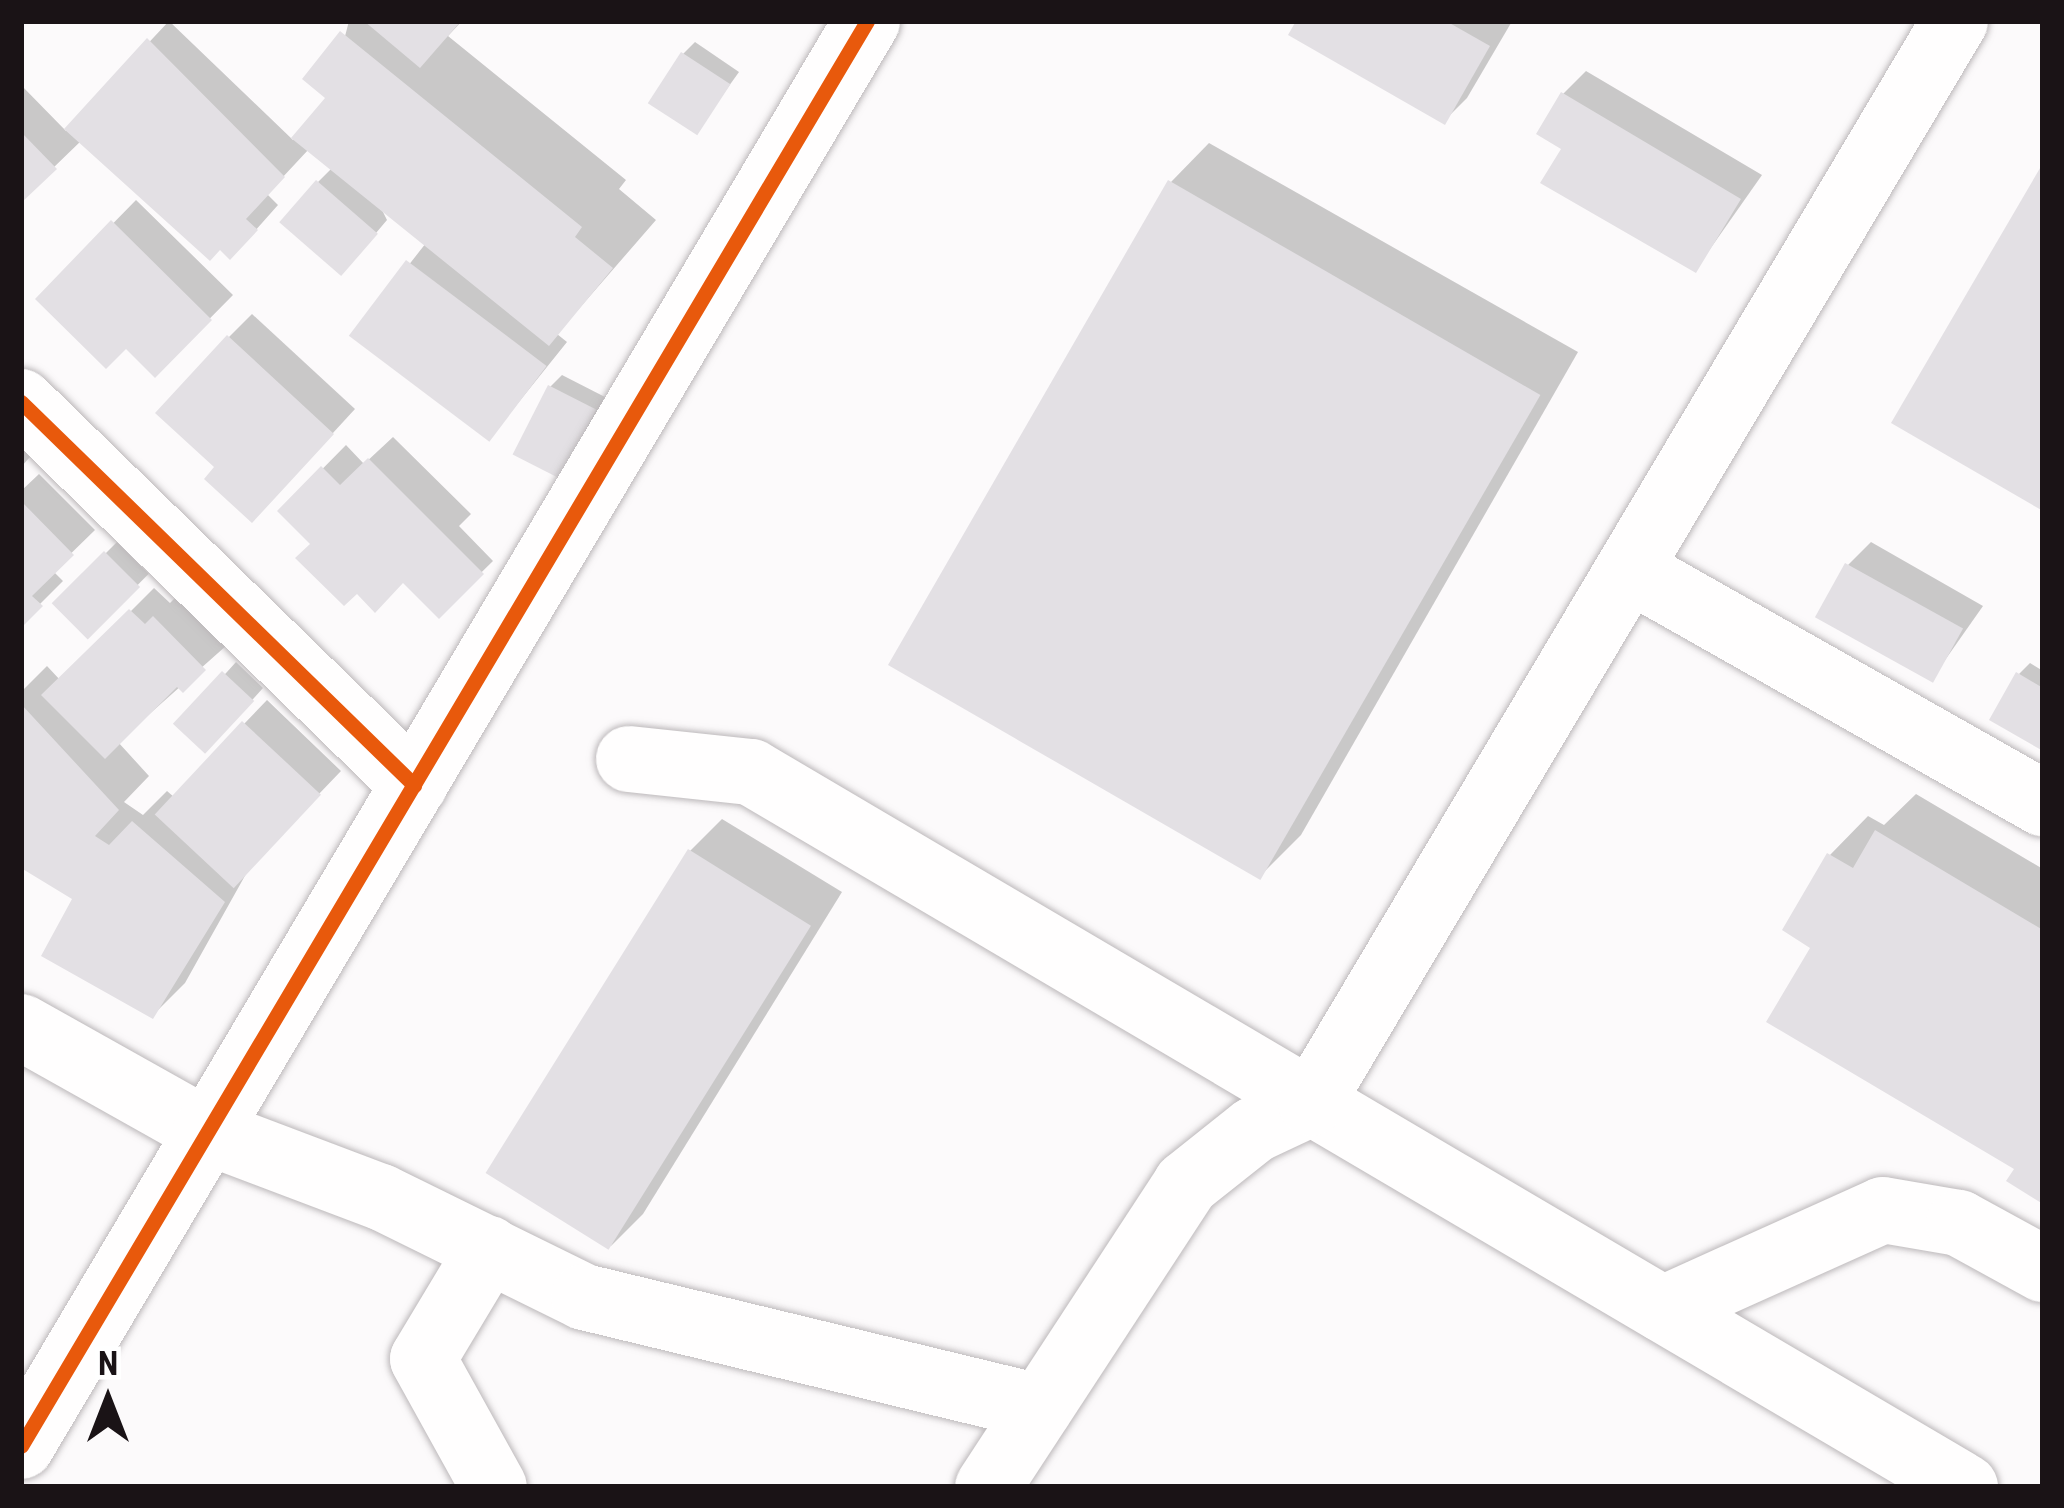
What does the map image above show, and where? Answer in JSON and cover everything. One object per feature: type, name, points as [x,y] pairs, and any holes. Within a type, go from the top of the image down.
[{"type":"street","points":[[21,1446],[868,21]]},
{"type":"street","points":[[988,1487],[1186,1184],[1254,1130],[1310,1103],[1955,21]]},
{"type":"street","points":[[21,402],[414,784]]},
{"type":"street","points":[[1629,568],[2043,802]]},
{"type":"street","points":[[629,759],[751,772],[1965,1487]]},
{"type":"street","points":[[21,1027],[206,1131],[381,1198],[584,1297],[1040,1407]]},
{"type":"street","points":[[1663,1310],[1883,1210],[1959,1223],[2043,1269]]},
{"type":"street","points":[[489,1249],[423,1359],[494,1487]]},
{"type":"building","points":[[364,21],[461,21],[420,68]]},
{"type":"building","points":[[1296,21],[1446,21],[1490,46],[1445,125],[1288,35]]},
{"type":"building","points":[[340,31],[582,227],[575,237],[613,268],[549,346],[291,138],[325,98],[302,79]]},
{"type":"building","points":[[147,38],[285,177],[246,219],[258,230],[230,260],[220,250],[210,261],[64,129]]},
{"type":"building","points":[[681,52],[730,84],[697,135],[648,103]]},
{"type":"building","points":[[1561,92],[1741,199],[1696,273],[1540,183],[1561,149],[1536,134]]},
{"type":"building","points":[[21,132],[57,169],[21,203]]},
{"type":"building","points":[[2043,163],[2043,511],[1891,423]]},
{"type":"building","points":[[316,180],[378,234],[341,276],[279,222]]},
{"type":"building","points":[[1168,180],[1540,395],[1260,880],[888,665]]},
{"type":"building","points":[[111,220],[212,320],[155,378],[126,349],[106,369],[35,299]]},
{"type":"building","points":[[406,260],[547,366],[489,442],[349,336]]},
{"type":"building","points":[[227,335],[334,434],[252,523],[204,479],[214,467],[155,413]]},
{"type":"building","points":[[548,385],[596,410],[561,479],[513,454]]},
{"type":"building","points":[[368,458],[484,574],[439,619],[403,583],[375,613],[357,594],[344,606],[295,558],[310,544],[277,511],[321,466],[340,485]]},
{"type":"building","points":[[21,501],[74,555],[32,596],[43,606],[21,628]]},
{"type":"building","points":[[104,551],[140,587],[88,639],[52,603]]},
{"type":"building","points":[[1845,563],[1963,628],[1933,683],[1815,617]]},
{"type":"building","points":[[129,609],[145,624],[153,616],[206,670],[183,693],[177,687],[105,759],[41,695]]},
{"type":"building","points":[[222,671],[254,701],[205,754],[173,724]]},
{"type":"building","points":[[2016,672],[2043,688],[2043,751],[1989,720]]},
{"type":"building","points":[[21,704],[119,810],[95,836],[109,845],[132,821],[225,902],[153,1019],[41,956],[72,899],[21,868]]},
{"type":"building","points":[[242,721],[321,795],[234,888],[155,815]]},
{"type":"building","points":[[1875,830],[2043,930],[2043,1204],[2006,1181],[2014,1169],[1766,1022],[1810,948],[1782,930],[1827,853],[1853,868]]},
{"type":"building","points":[[688,849],[811,926],[609,1250],[486,1173]]},
{"type":"cycle path","points":[[21,1446],[867,21]]},
{"type":"cycle path","points":[[21,402],[414,785]]}]
